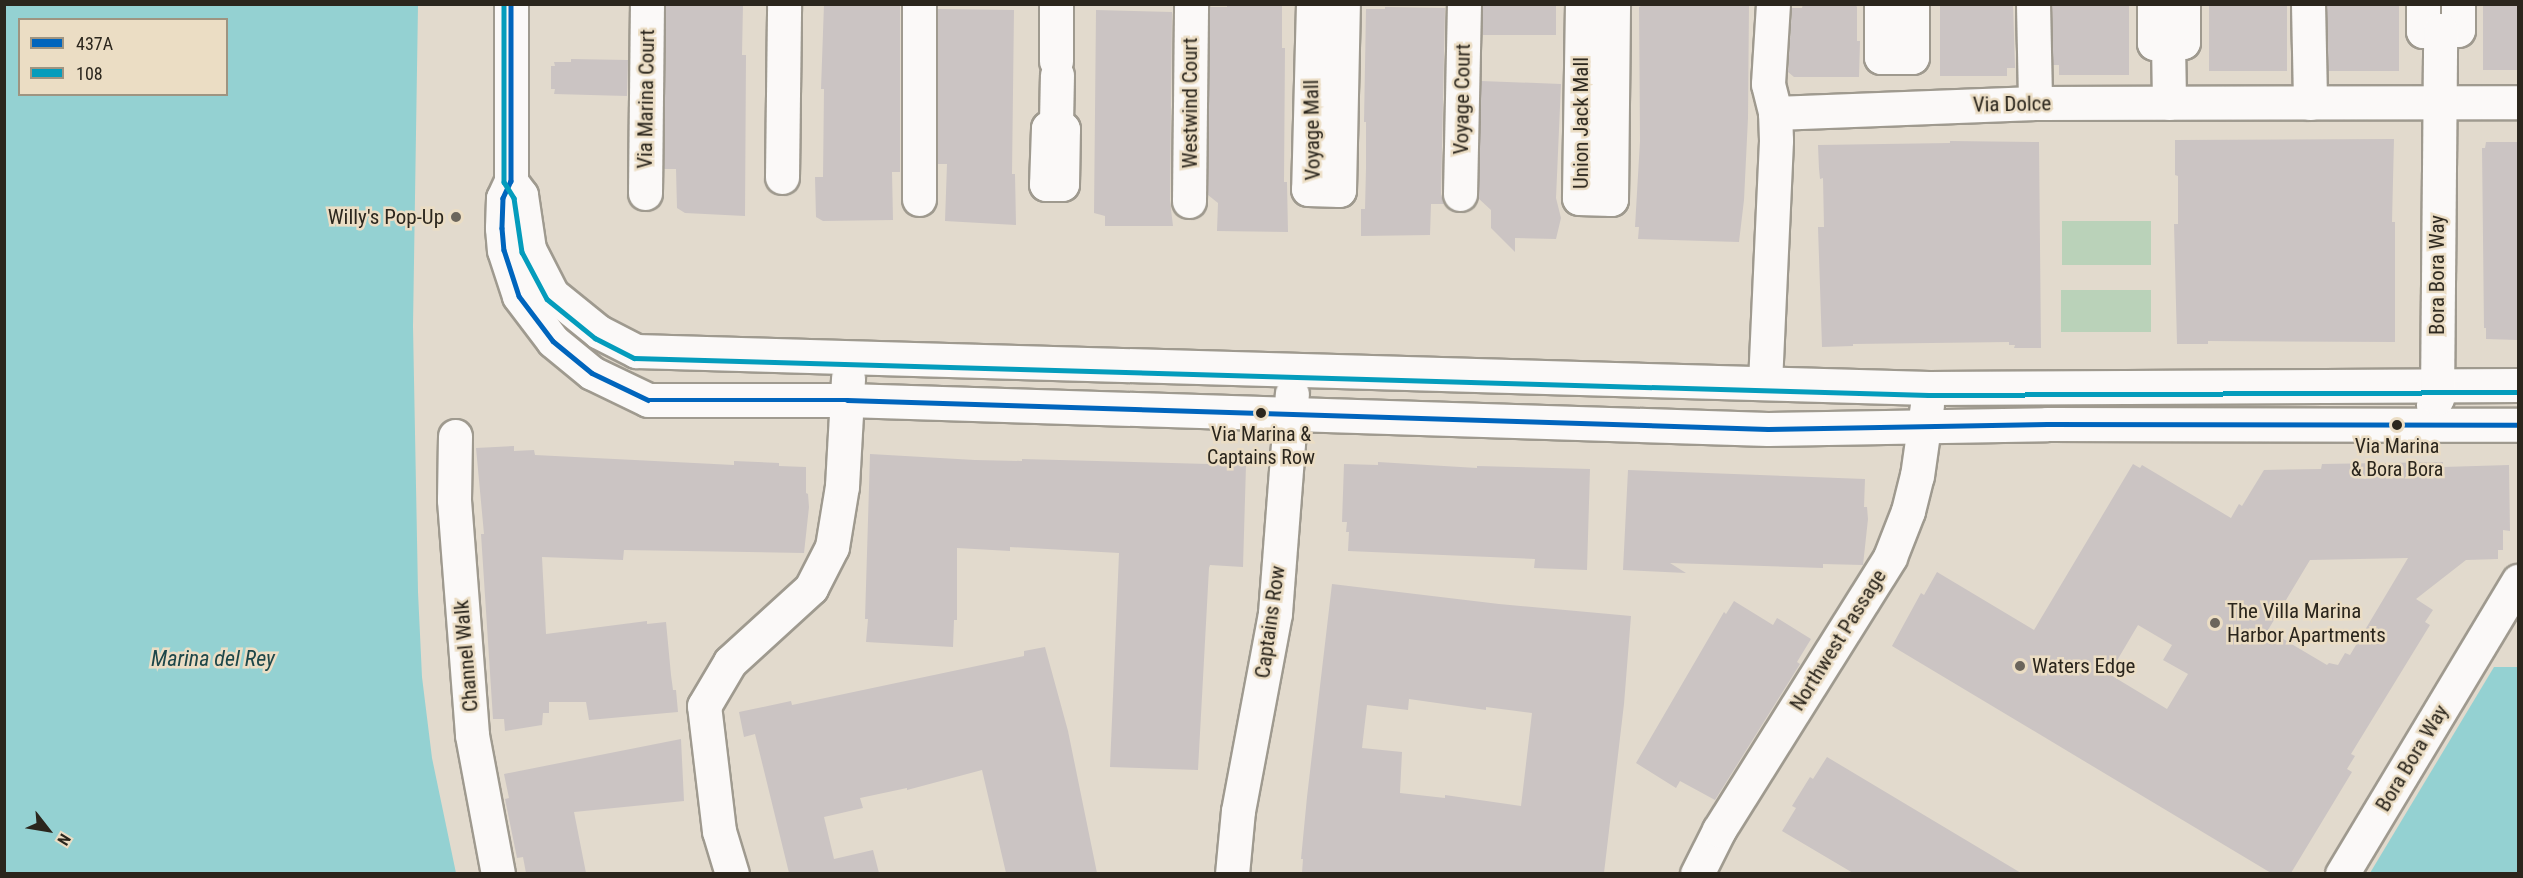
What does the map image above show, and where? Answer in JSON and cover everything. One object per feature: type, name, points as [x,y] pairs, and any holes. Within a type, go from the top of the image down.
[{"type":"street","points":[[511,4],[511,182],[503,198],[503,239],[519,296],[553,341],[592,373],[648,400],[847,400],[1768,429],[1923,424],[2518,425]]},
{"type":"street","name":"Via Marina Court","points":[[645,193],[647,4]]},
{"type":"street","points":[[782,177],[784,4]]},
{"type":"street","points":[[919,4],[919,199]]},
{"type":"street","points":[[1056,4],[1056,122]]},
{"type":"street","name":"Westwind Court","points":[[1189,201],[1191,4]]},
{"type":"street","name":"Voyage Mall","points":[[1312,4],[1308,189],[1339,190],[1343,4]]},
{"type":"street","name":"Voyage Court","points":[[1460,194],[1464,4]]},
{"type":"street","name":"Union Jack Mall","points":[[1582,4],[1579,198],[1611,199],[1613,4]]},
{"type":"street","points":[[1765,383],[1776,140],[1775,114],[1768,84],[1773,4]]},
{"type":"street","points":[[1881,4],[1881,57],[1912,57],[1912,4]]},
{"type":"street","points":[[2033,4],[2035,103]]},
{"type":"street","points":[[2154,4],[2154,43],[2183,42],[2183,4]]},
{"type":"street","points":[[2308,4],[2310,103]]},
{"type":"street","name":"Bora Bora Way","points":[[2397,423],[2427,412],[2437,398],[2440,13]]},
{"type":"street","points":[[2168,43],[2169,103]]},
{"type":"street","points":[[1895,57],[1898,107]]},
{"type":"street","name":"Via Dolce","points":[[1775,114],[2035,103],[2518,102]]},
{"type":"street","points":[[511,182],[521,195],[529,249],[552,294],[599,332],[636,351],[848,355],[1928,388],[2518,385]]},
{"type":"street","points":[[732,873],[719,831],[704,706],[730,662],[811,588],[832,547],[842,486],[848,355]]},
{"type":"street","name":"Captains Row","points":[[1232,873],[1238,811],[1275,613],[1294,369]]},
{"type":"street","name":"Northwest Passage","points":[[1696,873],[1719,830],[1890,557],[1908,512],[1917,476],[1923,424],[1927,411],[1928,388]]},
{"type":"street","name":"Channel Walk","points":[[455,436],[454,501],[472,735],[498,873]]},
{"type":"street","name":"Bora Bora Way","points":[[2342,873],[2518,580]]},
{"type":"green space","points":[[2062,221],[2151,221],[2151,265],[2062,265]]},
{"type":"green space","points":[[2061,290],[2151,290],[2151,332],[2061,332]]},
{"type":"water","name":"Marina del Rey","points":[[5,4],[418,5],[413,326],[418,592],[422,677],[432,758],[456,873],[5,873]]},
{"type":"water","points":[[2494,667],[2518,667],[2518,873],[2370,873]]},
{"type":"building","points":[[666,4],[743,4],[742,55],[746,55],[745,216],[685,213],[677,208],[676,169],[664,169]]},
{"type":"building","points":[[824,4],[900,4],[900,172],[892,172],[893,220],[823,221],[816,217],[815,177],[823,177],[824,89],[821,89]]},
{"type":"building","points":[[1483,4],[1556,4],[1556,35],[1483,35]]},
{"type":"building","points":[[1644,4],[1749,4],[1748,118],[1744,200],[1739,242],[1638,239],[1639,227],[1635,227],[1640,141],[1639,7]]},
{"type":"building","points":[[1803,4],[1855,4],[1857,7],[1857,41],[1860,41],[1859,77],[1794,77],[1788,72],[1792,8],[1802,8]]},
{"type":"building","points":[[1940,4],[2013,4],[2015,68],[2007,68],[2007,76],[1940,76]]},
{"type":"building","points":[[2052,4],[2129,4],[2129,75],[2059,75],[2059,65],[2053,65]]},
{"type":"building","points":[[2209,4],[2287,4],[2287,71],[2209,71]]},
{"type":"building","points":[[2327,4],[2399,4],[2399,71],[2327,71]]},
{"type":"building","points":[[2483,4],[2518,4],[2518,70],[2483,70]]},
{"type":"building","points":[[1227,5],[1282,5],[1282,48],[1285,48],[1284,182],[1287,182],[1288,232],[1217,231],[1218,203],[1208,195],[1210,7],[1227,7]]},
{"type":"building","points":[[1385,7],[1445,8],[1441,194],[1444,204],[1431,204],[1430,235],[1361,236],[1361,209],[1365,209],[1366,168],[1366,122],[1364,122],[1366,9],[1385,9]]},
{"type":"building","points":[[938,9],[1014,10],[1012,174],[1015,174],[1016,225],[945,221],[947,164],[938,164]]},
{"type":"building","points":[[1096,10],[1172,12],[1170,201],[1173,226],[1105,226],[1105,216],[1094,213]]},
{"type":"building","points":[[571,59],[628,60],[627,96],[554,94],[555,89],[551,89],[551,66],[555,66],[554,62],[571,62]]},
{"type":"building","points":[[1481,81],[1561,84],[1556,198],[1561,218],[1556,239],[1515,238],[1515,252],[1491,228],[1491,210],[1478,198]]},
{"type":"building","points":[[2394,139],[2392,222],[2395,222],[2395,342],[2208,341],[2208,344],[2177,344],[2174,224],[2178,224],[2178,176],[2175,175],[2175,140]]},
{"type":"building","points":[[1950,141],[2039,142],[2041,348],[2014,348],[2015,345],[2009,345],[2009,342],[1853,344],[1853,346],[1822,347],[1818,227],[1824,227],[1823,178],[1820,179],[1818,145],[1950,143]]},
{"type":"building","points":[[2486,142],[2518,142],[2518,340],[2486,339],[2486,328],[2484,328],[2482,148],[2485,148]]},
{"type":"building","points":[[514,446],[514,451],[534,450],[535,455],[734,465],[734,461],[806,467],[806,493],[809,507],[804,553],[624,550],[623,560],[542,557],[546,634],[647,621],[647,624],[666,622],[673,690],[676,690],[678,712],[589,720],[586,702],[549,702],[549,713],[543,713],[542,725],[505,731],[504,719],[493,719],[481,534],[484,534],[476,448]]},
{"type":"building","points":[[870,454],[975,460],[1022,461],[1022,459],[1246,465],[1243,567],[1210,565],[1209,568],[1198,770],[1110,767],[1119,553],[1010,547],[1010,551],[957,548],[957,620],[954,620],[953,647],[866,642]]},
{"type":"building","points":[[1378,462],[1477,468],[1477,466],[1590,469],[1587,570],[1534,568],[1535,559],[1348,551],[1347,522],[1342,522],[1344,464],[1378,465]]},
{"type":"building","points":[[2443,462],[2443,467],[2509,465],[2510,531],[2503,530],[2503,550],[2498,550],[2498,559],[2466,560],[2416,599],[2433,610],[2425,622],[2430,625],[2351,754],[2355,756],[2347,769],[2352,772],[2291,873],[2271,873],[1892,646],[1921,593],[1924,595],[1937,572],[2034,630],[2133,464],[2140,468],[2142,465],[2231,518],[2239,504],[2242,506],[2264,470],[2321,469],[2322,464]],"holes":[[[2408,558],[2350,655],[2345,653],[2338,665],[2329,663],[2327,665],[2268,630],[2310,560]],[[2138,625],[2172,645],[2163,660],[2188,674],[2167,709],[2109,674]]]},
{"type":"building","points":[[1628,470],[1865,479],[1864,507],[1867,507],[1868,519],[1863,565],[1823,564],[1823,568],[1670,563],[1686,573],[1623,570]]},
{"type":"building","points":[[1332,584],[1499,604],[1631,616],[1624,704],[1604,873],[1302,873],[1303,859],[1301,859]],"holes":[[[1409,699],[1486,710],[1486,707],[1532,713],[1521,806],[1445,795],[1445,798],[1400,793],[1402,752],[1362,748],[1367,705],[1408,710]]]},
{"type":"building","points":[[1734,601],[1773,625],[1777,618],[1811,639],[1797,662],[1800,664],[1715,800],[1680,781],[1676,788],[1636,763],[1724,612],[1726,614]]},
{"type":"building","points":[[1045,647],[1068,731],[1097,873],[1006,873],[982,770],[907,790],[907,788],[860,798],[863,808],[824,817],[834,859],[873,850],[879,873],[789,873],[755,734],[744,737],[739,712],[791,701],[792,705],[1024,656],[1024,651]]},
{"type":"building","points":[[681,739],[684,801],[574,812],[586,873],[526,873],[523,857],[517,858],[505,799],[509,798],[504,774]]},
{"type":"building","points":[[1827,757],[2021,873],[1853,873],[1782,831],[1796,808],[1792,806],[1810,777],[1813,779]]},
{"type":"transit line","name":"108","points":[[504,4],[504,182],[514,198],[522,252],[547,299],[595,338],[634,358],[1928,395],[2518,392]]},
{"type":"transit line","name":"437A","points":[[511,4],[511,181],[503,198],[502,228],[504,250],[519,296],[553,341],[592,373],[648,400],[847,400],[1768,429],[2047,424],[2518,425]]},
{"type":"place","name":"Willy's Pop-Up","points":[[456,217]]},
{"type":"place","name":"Via Marina & Captains Row","points":[[1261,413]]},
{"type":"place","name":"Via Marina & Bora Bora","points":[[2397,425]]},
{"type":"place","name":"The Villa Marina Harbor Apartments","points":[[2215,623]]},
{"type":"place","name":"Waters Edge","points":[[2020,666]]}]
